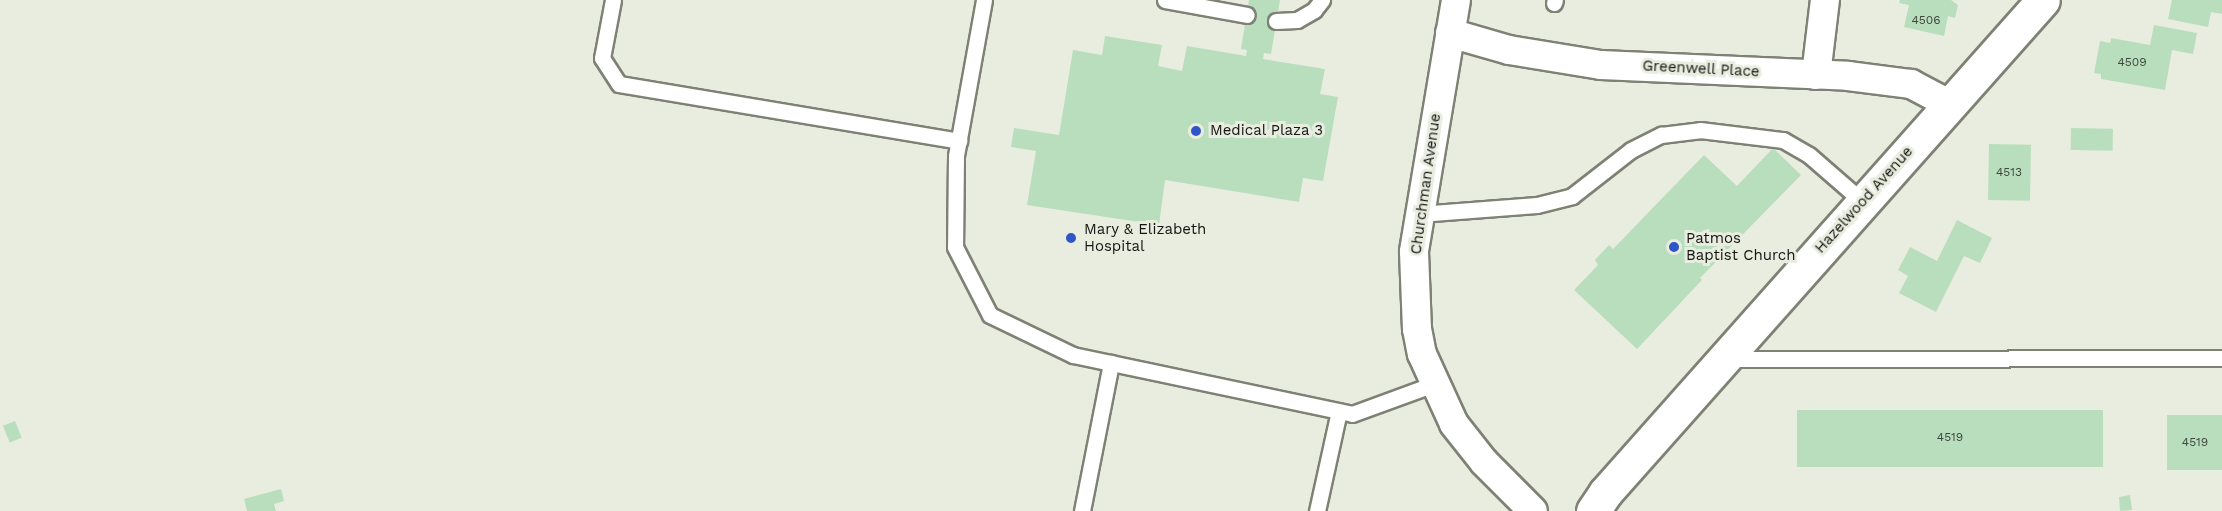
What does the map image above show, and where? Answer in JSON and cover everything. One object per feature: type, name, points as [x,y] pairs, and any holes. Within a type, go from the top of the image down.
[{"type":"street","name":"Churchman Avenue","points":[[1456,0],[1414,252],[1417,328],[1434,384],[1454,424],[1484,462],[1533,511]]},
{"type":"street","points":[[1816,75],[1825,0]]},
{"type":"street","name":"Hazelwood Avenue","points":[[1593,511],[1724,359],[2043,0]]},
{"type":"street","name":"Greenwell Place","points":[[1450,33],[1509,50],[1601,65],[1816,75],[1911,84],[1949,104]]},
{"type":"lane","points":[[613,0],[602,58],[619,84],[959,141]]},
{"type":"lane","points":[[984,0],[959,141],[955,247],[990,315],[1073,355],[1352,414],[1434,384]]},
{"type":"lane","points":[[1164,0],[1247,15]]},
{"type":"lane","points":[[1276,21],[1297,20],[1314,10],[1322,0]]},
{"type":"lane","points":[[1419,214],[1537,205],[1572,196],[1630,150],[1661,135],[1700,130],[1784,140],[1809,155],[1863,202]]},
{"type":"lane","points":[[1724,359],[2222,358]]},
{"type":"lane","points":[[1082,511],[1111,363]]},
{"type":"lane","points":[[1317,511],[1339,411]]},
{"type":"building","name":"Medical Plaza 3","points":[[1249,0],[1280,0],[1271,54],[1264,53],[1263,59],[1325,69],[1320,94],[1338,97],[1323,181],[1303,178],[1299,202],[1165,180],[1159,225],[1027,205],[1036,151],[1011,147],[1014,128],[1059,135],[1073,50],[1102,55],[1105,36],[1162,45],[1158,66],[1182,71],[1187,46],[1246,56],[1247,50],[1241,49]]},
{"type":"building","points":[[1900,0],[1951,0],[1958,5],[1955,18],[1948,16],[1944,36],[1904,27],[1909,5],[1899,3]]},
{"type":"building","points":[[2172,0],[2222,0],[2222,14],[2211,12],[2208,27],[2168,19]]},
{"type":"building","points":[[2154,25],[2197,33],[2193,54],[2172,50],[2165,90],[2101,79],[2101,74],[2094,73],[2100,41],[2110,43],[2111,38],[2150,45]]},
{"type":"building","points":[[2071,128],[2113,129],[2113,151],[2071,150]]},
{"type":"building","points":[[1989,144],[2031,145],[2030,201],[1988,200]]},
{"type":"building","name":"Patmos Baptist Church","points":[[1773,148],[1801,175],[1700,278],[1702,280],[1637,349],[1574,290],[1598,265],[1595,260],[1609,245],[1613,249],[1704,155],[1737,186]]},
{"type":"building","points":[[1957,220],[1992,238],[1980,263],[1964,256],[1936,312],[1899,293],[1908,276],[1898,270],[1910,247],[1937,261]]},
{"type":"building","points":[[1797,410],[2103,410],[2103,467],[1797,467]]},
{"type":"building","points":[[2167,415],[2222,415],[2222,470],[2167,470]]},
{"type":"building","points":[[15,421],[22,438],[10,443],[3,426]]},
{"type":"building","points":[[281,489],[284,501],[274,504],[276,511],[247,511],[244,499]]},
{"type":"building","points":[[2130,495],[2132,510],[2120,511],[2119,497]]},
{"type":"place","name":"Medical Plaza 3","points":[[1196,131]]},
{"type":"place","name":"Mary & Elizabeth Hospital","points":[[1071,238]]},
{"type":"place","name":"Patmos Baptist Church","points":[[1674,247]]}]
